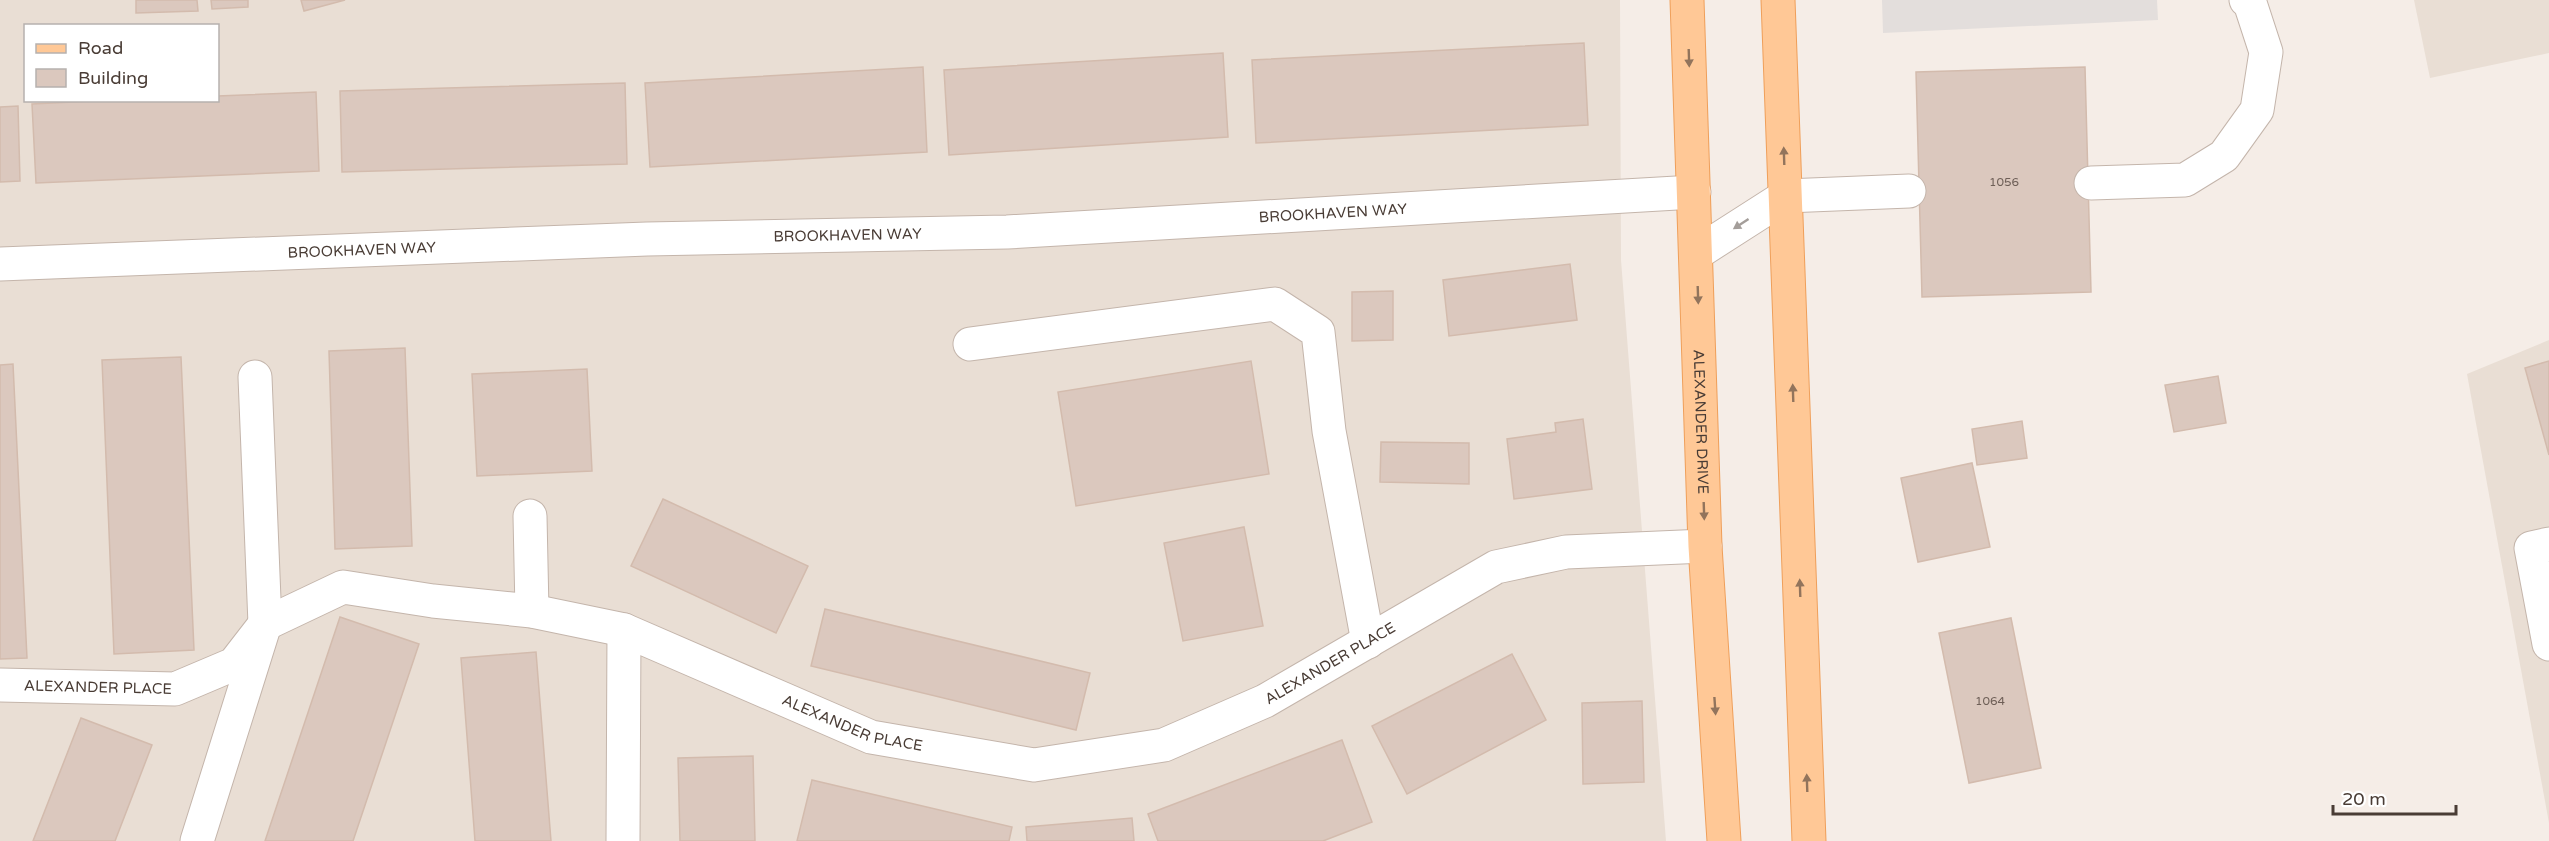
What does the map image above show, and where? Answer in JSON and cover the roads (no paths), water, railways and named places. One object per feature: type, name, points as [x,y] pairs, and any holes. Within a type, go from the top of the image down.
[{"type":"main road","name":"ALEXANDER DRIVE","points":[[1687,0],[1706,546],[1724,841]]},
{"type":"main road","points":[[1778,0],[1809,841]]},
{"type":"street","points":[[2091,183],[2185,180],[2224,156],[2257,110],[2266,52],[2250,3],[2246,0]]},
{"type":"street","points":[[1697,253],[1786,196],[1909,191]]},
{"type":"street","name":"BROOKHAVEN WAY","points":[[0,264],[647,239],[1007,232],[1694,192]]},
{"type":"street","points":[[970,344],[1275,304],[1318,332],[1329,431],[1368,642]]},
{"type":"street","points":[[197,841],[265,624],[255,377]]},
{"type":"street","points":[[530,516],[532,611]]},
{"type":"street","points":[[2549,544],[2532,548],[2549,644]]},
{"type":"street","name":"ALEXANDER PLACE","points":[[0,685],[175,689],[234,664],[265,624],[343,587],[433,601],[532,611],[624,630],[871,737],[1034,765],[1164,745],[1265,701],[1496,567],[1566,552],[1706,546]]},
{"type":"street","points":[[622,841],[624,630]]}]
